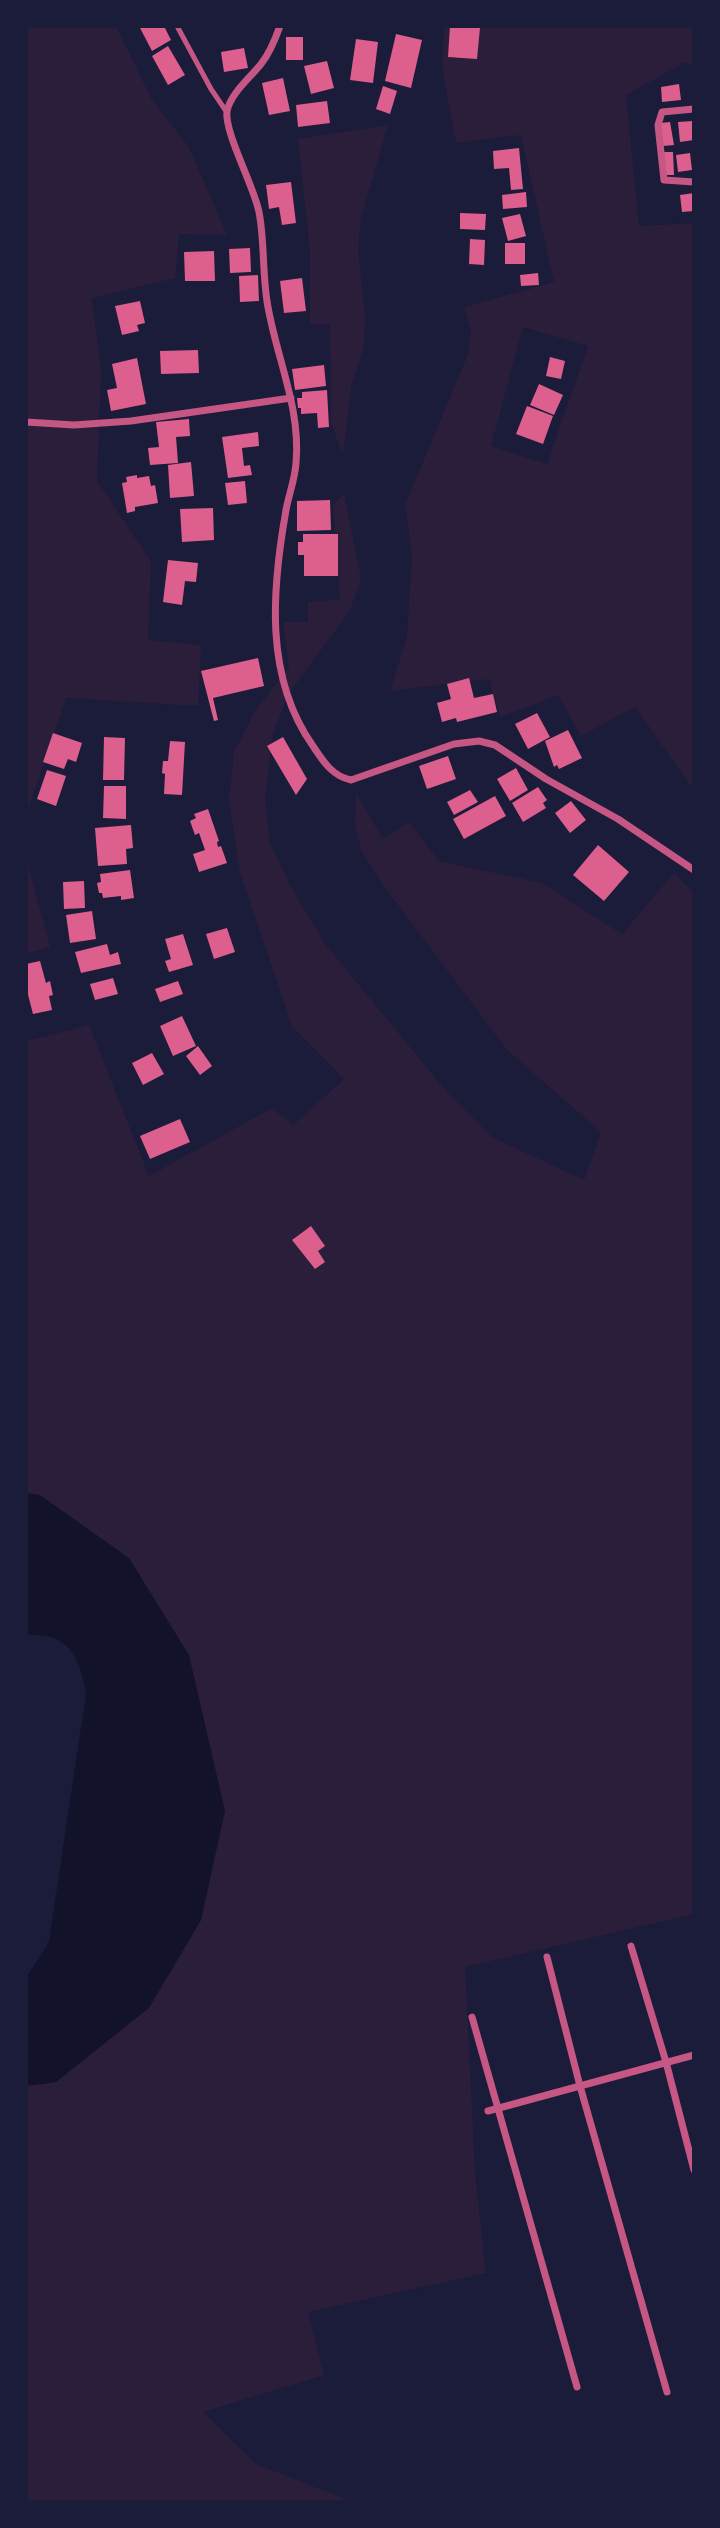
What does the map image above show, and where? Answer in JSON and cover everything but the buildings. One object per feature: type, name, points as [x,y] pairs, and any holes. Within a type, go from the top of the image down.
[{"type":"street","points":[[280,26],[271,50],[238,90],[227,112],[232,137],[249,178],[259,212],[267,307],[296,424],[296,464],[286,510],[278,572],[275,640],[282,676],[301,729],[329,769],[342,778],[359,779],[401,761],[454,744],[479,741],[495,745],[546,779],[618,819],[694,870]]},
{"type":"street","points":[[694,109],[662,112],[658,125],[664,180],[694,182]]},
{"type":"street","points":[[26,422],[74,425],[131,421],[291,398]]},
{"type":"street","points":[[632,1945],[694,2170]]},
{"type":"street","points":[[547,1957],[580,2086],[667,2392]]},
{"type":"street","points":[[472,2017],[577,2387]]},
{"type":"street","points":[[488,2110],[694,2055]]},
{"type":"lane","points":[[177,26],[211,89],[227,112]]},
{"type":"shaded area","points":[[26,26],[116,26],[152,100],[189,147],[227,235],[179,234],[175,278],[92,298],[101,369],[97,481],[151,562],[148,640],[201,645],[198,706],[66,698],[26,815]]},
{"type":"shaded area","points":[[444,26],[694,26],[694,64],[684,63],[626,95],[639,226],[694,223],[694,790],[635,707],[581,736],[558,695],[500,717],[489,679],[390,691],[407,637],[412,554],[405,505],[468,354],[471,330],[464,307],[554,282],[521,135],[456,143],[442,66]],"holes":[[[523,327],[588,346],[547,464],[491,446]]]},
{"type":"shaded area","points":[[388,125],[361,218],[358,249],[365,315],[364,346],[351,387],[343,456],[331,423],[330,325],[310,324],[310,252],[298,139]]},
{"type":"shaded area","points":[[344,494],[361,578],[350,611],[289,693],[273,733],[265,799],[270,843],[292,889],[326,945],[447,1092],[492,1137],[584,1180],[601,1132],[507,1050],[383,885],[362,852],[355,827],[356,793],[383,839],[409,822],[439,861],[542,883],[622,934],[674,873],[694,893],[694,1914],[465,1967],[475,2173],[486,2273],[308,2312],[324,2375],[203,2412],[256,2464],[353,2502],[26,2502],[26,2086],[57,2082],[201,1920],[40,1495],[26,1493],[26,1041],[89,1025],[149,1176],[272,1108],[293,1125],[344,1079],[292,1026],[239,869],[229,799],[234,752],[254,713],[289,667],[283,622],[308,622],[308,602],[340,599],[333,505]]},
{"type":"shaded area","points":[[26,857],[50,947],[26,954]]},
{"type":"shaded area","points":[[26,1493],[40,1495],[129,1558],[189,1655],[225,1811],[201,1920],[149,2008],[56,2082],[26,2086],[26,1978],[49,1942],[86,1694],[80,1670],[68,1647],[54,1638],[26,1634]]}]
